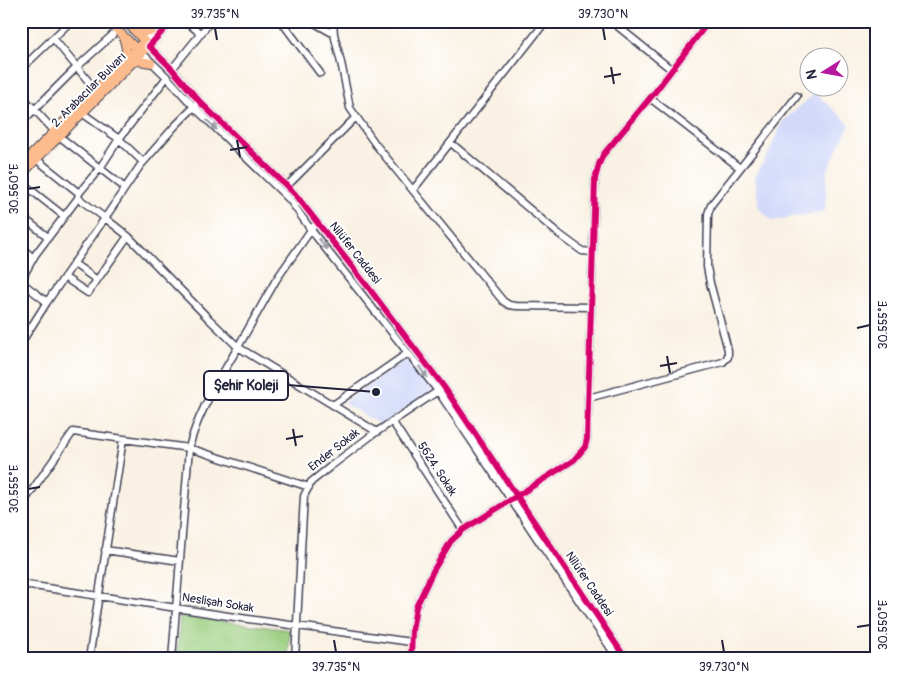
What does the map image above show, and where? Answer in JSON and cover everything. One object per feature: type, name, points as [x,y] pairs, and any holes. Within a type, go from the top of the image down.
[{"type":"main road","points":[[108,21],[139,51]]},
{"type":"main road","points":[[125,21],[147,43]]},
{"type":"main road","points":[[135,31],[156,34]]},
{"type":"main road","points":[[120,32],[126,48],[128,62]]},
{"type":"main road","name":"2. Arabacılar Bulvarı","points":[[21,174],[57,133],[82,113],[147,43]]},
{"type":"main road","points":[[21,165],[57,133],[128,62],[151,63]]},
{"type":"street","points":[[21,69],[71,21]]},
{"type":"street","points":[[158,55],[156,34],[164,21]]},
{"type":"street","name":"2. Arabacılar Bulvarı","points":[[147,43],[172,21]]},
{"type":"street","points":[[186,21],[200,34]]},
{"type":"street","points":[[172,70],[211,21]]},
{"type":"street","points":[[280,21],[320,73]]},
{"type":"street","points":[[310,21],[334,34]]},
{"type":"street","points":[[333,21],[334,34],[350,108],[376,145],[503,301],[509,305],[516,306],[591,307]]},
{"type":"street","points":[[412,190],[546,21]]},
{"type":"street","points":[[611,21],[672,70]]},
{"type":"street","points":[[411,659],[412,631],[416,607],[433,571],[451,540],[463,530],[574,460],[585,447],[587,439],[595,179],[598,164],[603,155],[709,21]]},
{"type":"street","points":[[21,123],[77,68],[120,32]]},
{"type":"street","points":[[52,38],[94,88]]},
{"type":"street","name":"Nilüfer Caddesi","points":[[147,43],[200,102],[295,194],[317,222],[441,389],[626,659]]},
{"type":"street","points":[[139,51],[290,200],[311,230],[408,353],[441,389]]},
{"type":"street","points":[[47,302],[21,281],[33,258],[100,168],[119,139],[167,77]]},
{"type":"street","points":[[21,95],[57,133],[125,188]]},
{"type":"street","points":[[588,398],[723,362],[728,357],[728,350],[707,267],[708,214],[711,205],[797,96]]},
{"type":"street","points":[[650,98],[740,168]]},
{"type":"street","points":[[21,343],[73,263],[144,162],[175,126],[200,102]]},
{"type":"street","points":[[82,113],[119,139],[144,162]]},
{"type":"street","points":[[287,186],[356,117]]},
{"type":"street","points":[[451,143],[559,234],[582,251],[592,252]]},
{"type":"street","points":[[36,159],[128,236],[238,347],[377,432]]},
{"type":"street","points":[[21,182],[64,216]]},
{"type":"street","points":[[21,216],[48,237]]},
{"type":"street","points":[[172,659],[189,448],[192,434],[212,392],[276,280],[317,222]]},
{"type":"street","points":[[64,277],[88,293],[128,236]]},
{"type":"street","points":[[21,248],[33,258]]},
{"type":"street","points":[[73,263],[97,280]]},
{"type":"street","points":[[333,405],[408,353]]},
{"type":"street","name":"Ender Sokak","points":[[295,659],[302,515],[304,496],[308,487],[311,482],[331,466],[377,432],[441,389]]},
{"type":"street","name":"5624. Sokak","points":[[392,421],[463,530]]},
{"type":"street","points":[[21,506],[72,432],[189,448],[308,487]]},
{"type":"street","points":[[89,659],[123,439]]},
{"type":"street","points":[[514,498],[618,659]]},
{"type":"street","points":[[105,550],[180,561]]},
{"type":"street","name":"Neslişah Sokak","points":[[21,584],[411,642]]},
{"type":"shaded area","points":[[809,98],[821,98],[850,124],[827,171],[825,211],[772,221],[759,208],[755,177],[771,148],[782,122]]},
{"type":"shaded area","points":[[403,361],[411,361],[433,390],[381,425],[343,403]]},
{"type":"green space","points":[[180,615],[290,630],[288,659],[177,659]]},
{"type":"cycle path","points":[[172,21],[149,46],[172,69],[200,102],[295,194],[368,287],[444,387],[626,659]]},
{"type":"cycle path","points":[[411,659],[412,631],[416,607],[433,571],[451,541],[463,530],[574,460],[585,447],[587,439],[595,179],[599,164],[603,155],[655,92],[709,21]]},
{"type":"place","name":"Şehir Koleji","points":[[376,392]]}]
